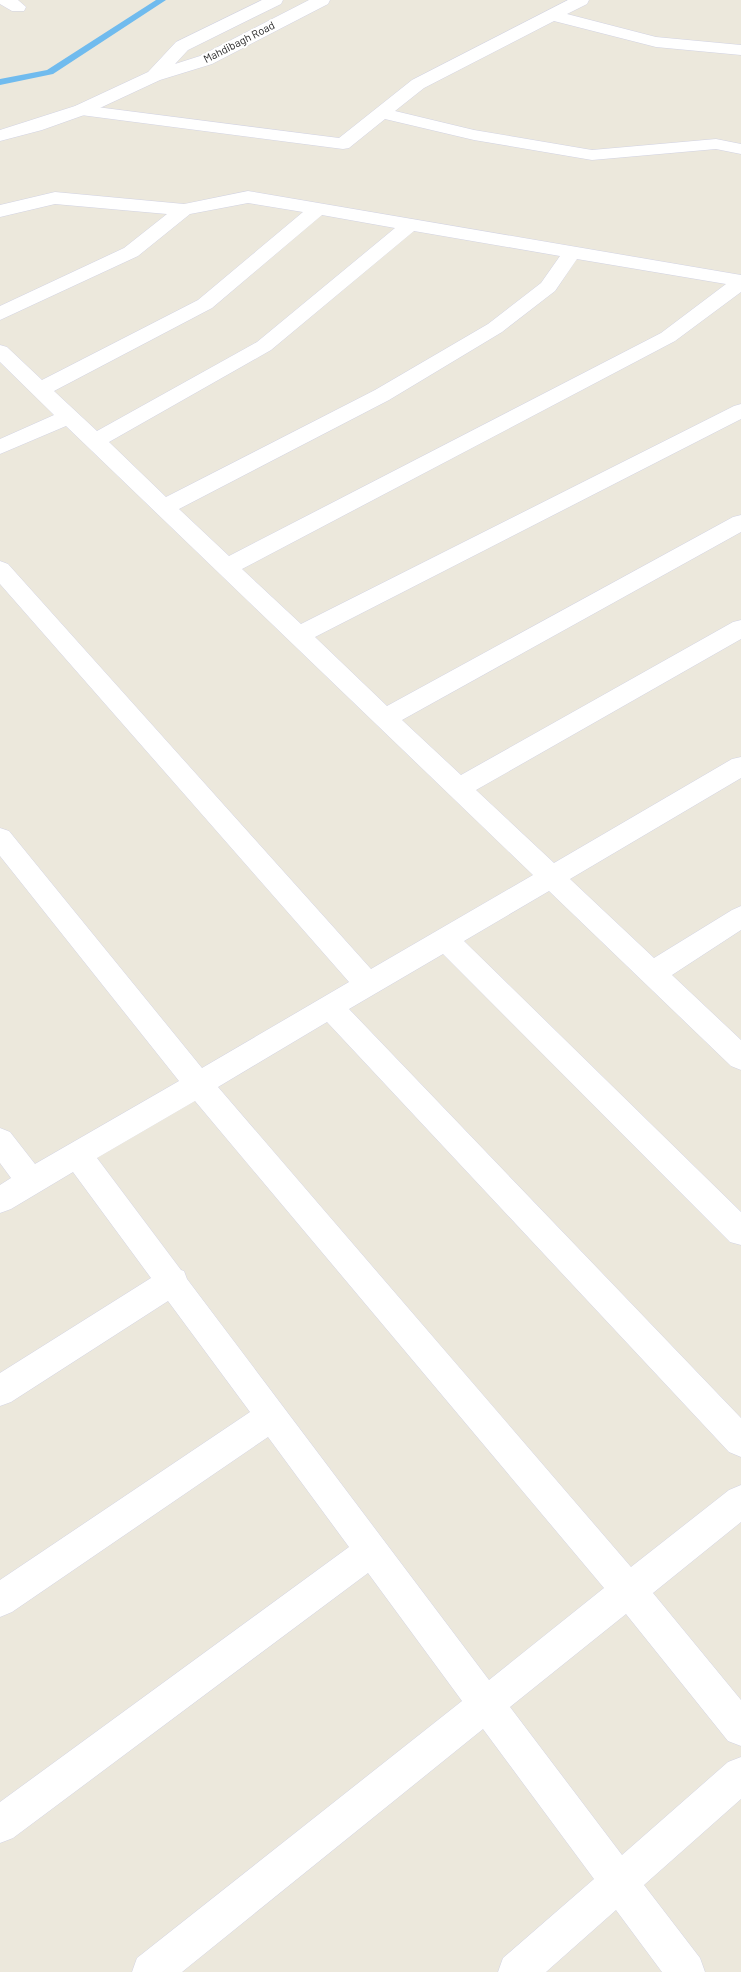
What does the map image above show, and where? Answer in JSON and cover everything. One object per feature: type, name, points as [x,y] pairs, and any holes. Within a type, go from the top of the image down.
[{"type":"street","name":"Mahdibagh Road","points":[[154,76],[182,46],[275,0]]},
{"type":"street","name":"Mahdibagh Road","points":[[0,136],[81,110],[154,76],[206,60],[322,0]]},
{"type":"street","points":[[81,110],[343,144],[418,84],[581,0]]},
{"type":"street","points":[[552,15],[656,42],[741,50]]},
{"type":"street","points":[[382,113],[474,135],[592,155],[716,144],[741,149]]},
{"type":"street","points":[[0,211],[55,198],[184,210],[248,197],[741,282]]},
{"type":"street","points":[[41,389],[205,304],[318,209]]},
{"type":"street","points":[[0,314],[131,252],[184,210]]},
{"type":"street","points":[[95,442],[264,346],[410,224]]},
{"type":"street","points":[[164,507],[382,394],[495,328],[548,287],[572,252]]},
{"type":"street","points":[[227,567],[668,338],[741,282]]},
{"type":"street","points":[[0,351],[741,1058]]},
{"type":"street","points":[[298,636],[741,411]]},
{"type":"street","points":[[0,447],[69,416]]},
{"type":"street","points":[[384,719],[741,522]]},
{"type":"street","points":[[0,569],[368,985]]},
{"type":"street","points":[[457,789],[741,628]]},
{"type":"street","points":[[0,1200],[741,766]]},
{"type":"street","points":[[0,838],[198,1084],[628,1590],[741,1728]]},
{"type":"street","points":[[652,973],[741,917]]},
{"type":"street","points":[[446,940],[741,1232]]},
{"type":"street","points":[[330,1007],[741,1441]]},
{"type":"street","points":[[0,1141],[31,1182]]},
{"type":"street","points":[[77,1155],[173,1281],[686,1972]]},
{"type":"street","points":[[0,1391],[173,1281]]},
{"type":"street","points":[[0,1600],[272,1416]]},
{"type":"street","points":[[151,1972],[741,1501]]},
{"type":"street","points":[[0,1826],[372,1550]]},
{"type":"street","points":[[517,1972],[741,1775]]},
{"type":"waterway","points":[[0,82],[50,72],[162,0]]}]
